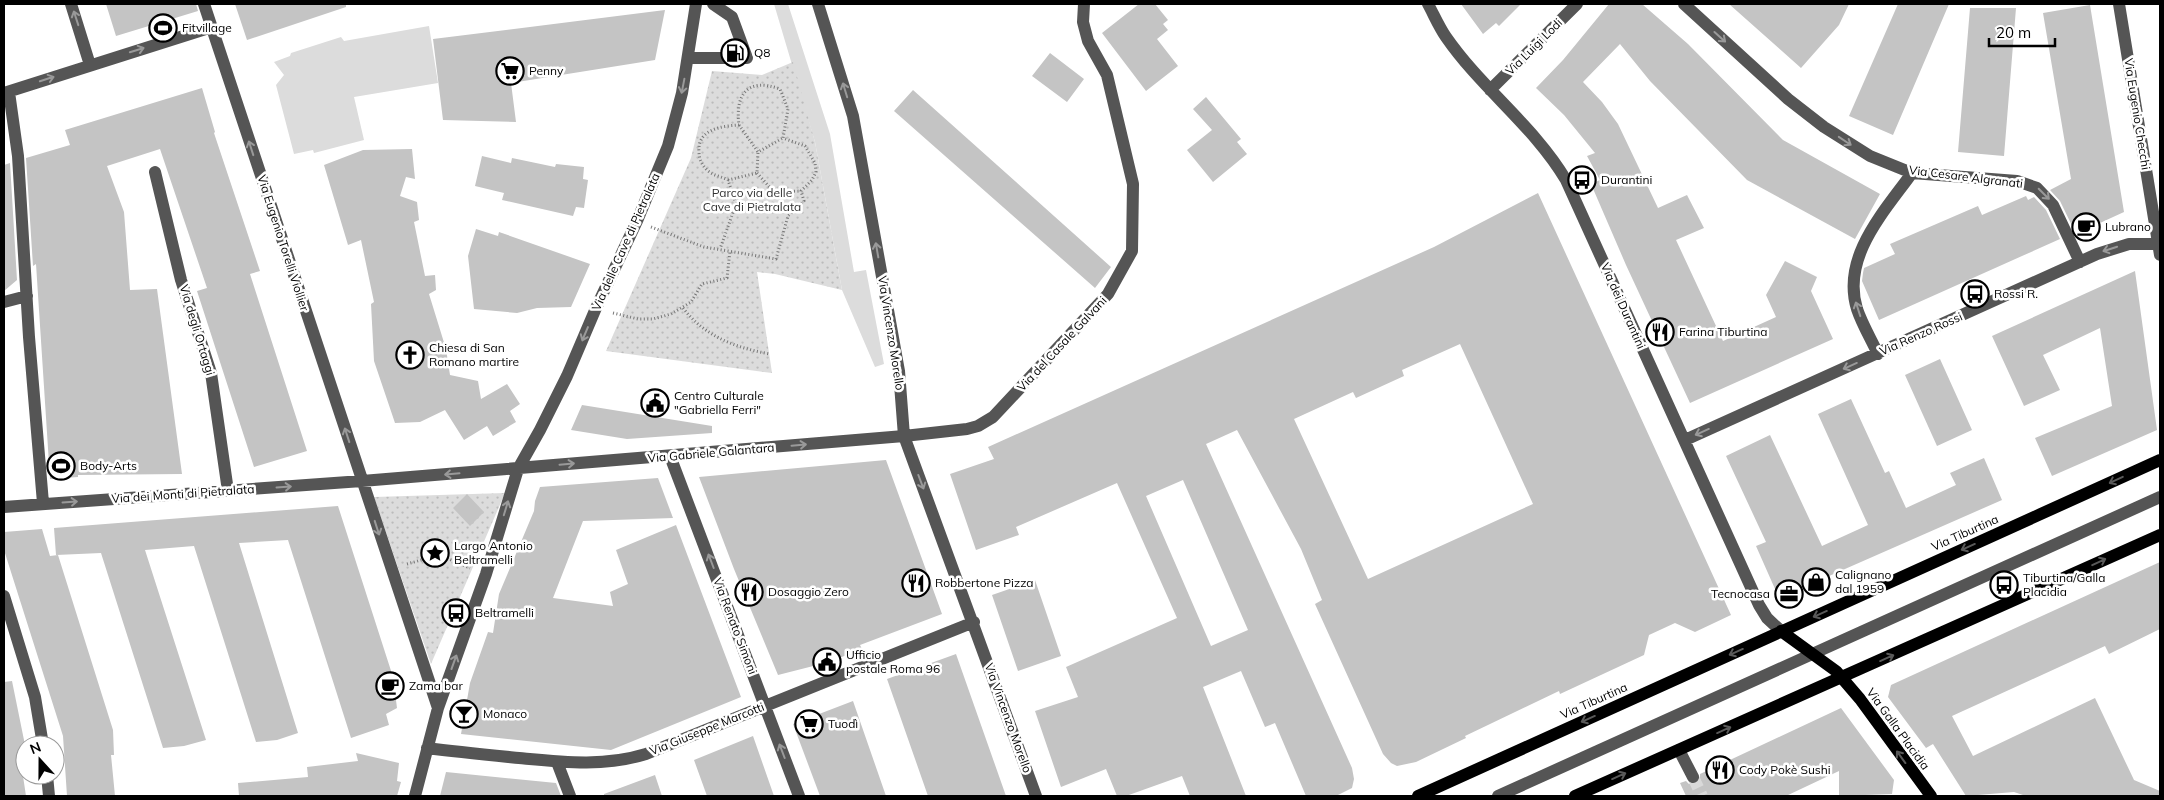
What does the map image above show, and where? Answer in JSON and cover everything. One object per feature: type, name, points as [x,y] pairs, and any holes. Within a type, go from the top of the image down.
[{"type":"main road","name":"Via Tiburtina","points":[[1418,796],[2160,460]]},
{"type":"main road","points":[[1574,796],[2160,535]]},
{"type":"main road","points":[[1781,632],[1814,654],[1842,678]]},
{"type":"main road","name":"Via Galla Placidia","points":[[1842,678],[1931,796]]},
{"type":"street","points":[[71,4],[90,65]]},
{"type":"street","name":"Via Eugenio Torelli Viollier","points":[[204,4],[362,481]]},
{"type":"street","name":"Via delle Cave di Pietralata","points":[[518,469],[567,376],[661,164],[673,130],[688,58],[696,4]]},
{"type":"street","points":[[688,58],[746,58],[732,17],[712,4]]},
{"type":"street","name":"Via Vincenzo Morello","points":[[818,4],[853,116],[899,371],[904,436],[974,622],[1036,796]]},
{"type":"street","name":"Via del Casale Galvani","points":[[904,436],[967,429],[978,426],[993,417],[1108,294],[1132,252],[1133,184],[1107,75],[1088,41],[1083,22],[1084,4]]},
{"type":"street","name":"Via dei Durantini","points":[[1428,4],[1445,36],[1490,90],[1541,143],[1566,180],[1759,605],[1767,618],[1781,632]]},
{"type":"street","name":"Via Luigi Lodi","points":[[1490,90],[1577,4]]},
{"type":"street","name":"Via Cesare Algranati","points":[[1684,4],[1788,99],[1824,126],[1870,156],[1912,173],[2017,181],[2037,188],[2053,205],[2080,262]]},
{"type":"street","name":"Via Eugenio Checchi","points":[[2119,4],[2160,247]]},
{"type":"street","points":[[43,504],[18,156],[6,92],[212,27]]},
{"type":"street","name":"Via degli Ortaggi","points":[[154,172],[181,280],[211,373],[228,491]]},
{"type":"street","points":[[1878,354],[1857,309],[1854,297],[1853,276],[1859,256],[1869,234],[1912,173]]},
{"type":"street","name":"Via Renzo Rossi","points":[[1684,440],[2080,262],[2124,246],[2160,247]]},
{"type":"street","points":[[4,302],[27,296]]},
{"type":"street","name":"Via Gabriele Galantara","points":[[518,469],[904,436]]},
{"type":"street","name":"Via Renato Simoni","points":[[670,456],[799,796]]},
{"type":"street","points":[[415,796],[438,708],[486,574],[518,469],[362,481],[438,708]]},
{"type":"street","name":"Via dei Monti di Pietralata","points":[[4,507],[362,481]]},
{"type":"street","points":[[1498,796],[2160,497]]},
{"type":"street","points":[[4,596],[34,697],[41,735]]},
{"type":"street","name":"Via Giuseppe Marcotti","points":[[427,748],[557,762],[609,762],[628,759],[646,754],[974,622]]},
{"type":"street","points":[[1679,750],[1693,778]]},
{"type":"street","points":[[557,762],[570,796]]},
{"type":"path","points":[[758,152],[783,138],[805,146],[815,162],[816,172],[812,180],[801,191],[774,192],[757,173],[758,152],[739,125],[738,103],[742,93],[755,87],[769,85],[780,89],[788,109],[783,138]]},
{"type":"path","points":[[739,125],[722,126],[711,130],[702,137],[699,146],[701,162],[713,175],[728,180],[757,173]]},
{"type":"path","points":[[720,249],[736,204],[728,180]]},
{"type":"path","points":[[637,221],[704,247],[776,259],[788,216],[804,201],[801,191]]},
{"type":"path","points":[[596,308],[638,319],[654,319],[683,308],[692,302],[702,284],[727,278],[730,251]]},
{"type":"path","points":[[683,308],[693,321],[721,340],[752,351],[770,354]]},
{"type":"path","points":[[405,565],[439,555],[472,568]]},
{"type":"green space","points":[[774,4],[788,4],[830,134],[854,272],[866,270],[884,364],[875,367],[842,290],[815,142]]},
{"type":"green space","points":[[429,26],[438,83],[354,97],[364,140],[314,153],[313,150],[294,154],[276,85],[284,75],[274,62],[290,56],[291,53],[341,37],[344,41]]},
{"type":"green space","name":"Parco via delle Cave di Pietralata","points":[[793,62],[815,142],[842,290],[775,274],[757,272],[772,373],[606,351],[691,158],[712,71],[762,75]]},
{"type":"green space","points":[[505,493],[431,664],[374,497]]},
{"type":"building","points":[[106,4],[196,4],[198,11],[116,36]]},
{"type":"building","points":[[235,4],[346,4],[346,7],[247,40]]},
{"type":"building","points":[[1139,4],[1155,4],[1168,20],[1163,24],[1168,30],[1157,39],[1178,66],[1146,91],[1102,33]]},
{"type":"building","points":[[1461,4],[1521,4],[1499,26],[1496,23],[1483,34]]},
{"type":"building","points":[[1609,4],[1642,4],[1688,44],[1783,140],[1880,194],[1855,239],[1747,180],[1650,81],[1620,44],[1583,82],[1602,102],[1618,124],[1658,208],[1687,195],[1704,228],[1676,240],[1723,341],[1776,317],[1766,295],[1785,261],[1817,277],[1811,291],[1833,339],[1690,403],[1591,184],[1600,180],[1587,156],[1595,153],[1564,115],[1536,88],[1563,60]]},
{"type":"building","points":[[1729,4],[1849,4],[1839,25],[1801,68]]},
{"type":"building","points":[[1898,4],[1949,4],[1893,135],[1849,116]]},
{"type":"building","points":[[2090,5],[2124,212],[2076,234],[2060,201],[2050,190],[2071,179],[2043,13]]},
{"type":"building","points":[[1970,8],[2016,8],[2004,156],[1958,152]]},
{"type":"building","name":"Penny","points":[[665,10],[655,60],[511,83],[516,122],[443,120],[433,39]]},
{"type":"building","points":[[1050,53],[1084,79],[1067,102],[1032,76]]},
{"type":"building","points":[[202,88],[214,133],[260,271],[250,274],[307,451],[254,467],[197,291],[207,288],[160,149],[107,166],[124,212],[130,290],[157,289],[182,474],[78,475],[78,477],[50,479],[36,264],[33,266],[26,158],[70,145],[65,130]]},
{"type":"building","points":[[913,90],[1111,267],[1095,288],[894,111]]},
{"type":"building","points":[[1206,97],[1241,139],[1237,142],[1247,154],[1213,182],[1187,150],[1212,130],[1193,109]]},
{"type":"building","points":[[412,149],[415,179],[406,177],[400,196],[417,202],[419,220],[414,222],[425,276],[435,275],[436,290],[429,294],[446,349],[450,375],[478,381],[481,399],[507,384],[520,404],[510,411],[516,422],[493,436],[487,426],[464,440],[445,410],[420,422],[395,423],[374,361],[371,304],[374,302],[361,240],[348,245],[324,165],[363,150]]},
{"type":"building","points":[[482,156],[511,163],[512,158],[555,167],[556,164],[584,167],[583,179],[588,180],[584,208],[576,207],[573,216],[502,200],[504,193],[475,186]]},
{"type":"building","points":[[10,163],[17,280],[4,291],[4,165]]},
{"type":"building","points":[[1538,193],[1731,615],[1695,632],[1675,623],[1649,635],[1644,655],[1560,694],[1559,691],[1416,762],[1397,766],[1391,763],[1383,754],[1315,604],[1322,600],[1301,549],[1237,430],[1206,444],[1352,768],[1354,779],[1352,788],[1336,796],[1306,796],[1275,723],[1265,727],[1241,671],[1203,687],[1246,796],[1190,796],[1182,776],[1126,796],[1117,796],[1106,769],[1061,787],[1035,711],[1078,697],[1066,667],[1177,618],[1117,483],[1016,527],[1019,535],[976,550],[950,474],[994,459],[988,447],[1434,247]],"holes":[[[1460,344],[1533,504],[1368,579],[1294,419],[1353,392],[1356,398],[1404,376],[1402,370]],[[1183,480],[1248,630],[1211,646],[1146,496]]]},
{"type":"building","points":[[2026,196],[2028,200],[2034,197],[2046,210],[2060,239],[1879,320],[1862,281],[1863,273],[1864,268],[1895,254],[1890,244],[1978,206],[1982,215]]},
{"type":"building","points":[[476,229],[498,236],[499,232],[590,264],[571,307],[537,308],[517,313],[474,309],[468,256]]},
{"type":"building","points":[[2135,271],[2157,430],[2052,476],[2035,438],[2112,406],[2100,328],[2043,355],[2060,390],[2024,406],[1992,336]]},
{"type":"building","points":[[1940,359],[1972,430],[1937,446],[1905,375]]},
{"type":"building","points":[[1851,399],[1885,473],[1889,471],[1906,508],[1956,485],[1950,473],[1984,458],[2002,500],[1779,598],[1756,546],[1766,542],[1726,456],[1770,435],[1822,546],[1868,525],[1818,414]]},
{"type":"building","points":[[582,405],[712,426],[712,433],[627,439],[571,430]]},
{"type":"building","points":[[886,460],[942,614],[860,645],[862,649],[829,662],[778,675],[734,569],[699,477]]},
{"type":"building","points":[[658,478],[673,518],[583,521],[553,598],[613,606],[610,592],[628,584],[616,550],[676,525],[741,697],[611,750],[461,734],[470,683],[488,632],[493,633],[499,594],[534,511],[540,487]]},
{"type":"building","points":[[467,494],[484,512],[470,526],[453,508]]},
{"type":"building","points":[[338,506],[393,677],[397,708],[386,714],[389,725],[351,738],[288,540],[239,543],[298,733],[277,740],[256,742],[194,546],[145,550],[206,740],[184,746],[163,748],[101,553],[56,555],[54,528]]},
{"type":"building","points":[[42,529],[50,556],[58,555],[113,730],[114,755],[111,755],[115,796],[67,796],[65,735],[63,735],[4,550],[4,532]]},
{"type":"building","points":[[2160,562],[2160,629],[2109,654],[2105,646],[1952,716],[1973,756],[2095,698],[2134,780],[2160,791],[2160,796],[2026,796],[2014,792],[1966,796],[1933,744],[1926,748],[1888,697],[1891,685]]},
{"type":"building","points":[[1035,580],[1061,656],[1018,671],[992,595]]},
{"type":"building","points":[[956,654],[1006,796],[928,796],[887,679]]},
{"type":"building","points":[[12,681],[23,735],[15,735],[15,785],[24,785],[26,796],[4,796],[4,682]]},
{"type":"building","points":[[853,701],[886,796],[820,796],[793,724]]},
{"type":"building","points":[[1841,708],[1894,780],[1892,794],[1839,796],[1839,771],[1786,796],[1686,796],[1680,783],[1686,781],[1689,784],[1696,784],[1700,781],[1700,774]]},
{"type":"building","points":[[753,736],[774,796],[707,796],[694,760]]},
{"type":"building","points":[[356,753],[399,763],[397,781],[401,782],[397,796],[239,796],[238,783],[308,777],[307,767],[358,761]]},
{"type":"building","points":[[446,772],[556,783],[561,796],[440,796]]},
{"type":"building","points":[[655,775],[662,796],[604,796],[604,794]]},
{"type":"tunnel","points":[[1693,777],[1702,796]]},
{"type":"place","name":"Fitvillage","points":[[163,28]]},
{"type":"place","name":"Q8","points":[[735,53]]},
{"type":"place","name":"Penny","points":[[510,71]]},
{"type":"place","name":"Durantini","points":[[1582,180]]},
{"type":"place","name":"Lubrano","points":[[2086,227]]},
{"type":"place","name":"Rossi R.","points":[[1975,294]]},
{"type":"place","name":"Farina Tiburtina","points":[[1660,332]]},
{"type":"place","name":"Chiesa di San Romano martire","points":[[410,355]]},
{"type":"place","name":"Centro Culturale \"Gabriella Ferri\"","points":[[655,403]]},
{"type":"place","name":"Body-Arts","points":[[61,466]]},
{"type":"place","name":"Largo Antonio Beltramelli","points":[[435,553]]},
{"type":"place","name":"Calignano dal 1959","points":[[1816,582]]},
{"type":"place","name":"Robbertone Pizza","points":[[916,583]]},
{"type":"place","name":"Tiburtina/Galla Placidia","points":[[2004,585]]},
{"type":"place","name":"Dosaggio Zero","points":[[749,592]]},
{"type":"place","name":"Tecnocasa","points":[[1789,594]]},
{"type":"place","name":"Beltramelli","points":[[456,613]]},
{"type":"place","name":"Ufficio postale Roma 96","points":[[827,662]]},
{"type":"place","name":"Zama bar","points":[[390,686]]},
{"type":"place","name":"Monaco","points":[[464,714]]},
{"type":"place","name":"Tuodì","points":[[809,724]]},
{"type":"place","name":"Cody Pokè Sushi","points":[[1720,770]]}]
